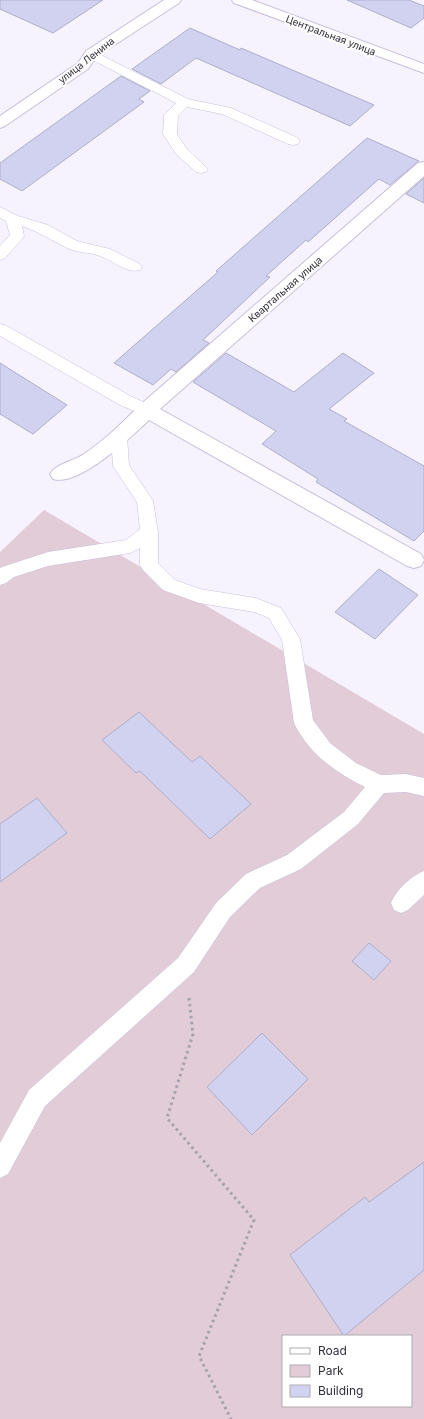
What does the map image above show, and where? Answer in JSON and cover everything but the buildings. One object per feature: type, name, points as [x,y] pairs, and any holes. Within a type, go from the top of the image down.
[{"type":"street","name":"улица Ленина","points":[[0,123],[83,66],[91,54],[174,0]]},
{"type":"street","name":"Центральная улица","points":[[239,0],[424,69]]},
{"type":"street","name":"Квартальная улица","points":[[60,474],[90,460],[119,437],[147,410],[424,167]]},
{"type":"street","points":[[147,410],[414,560]]},
{"type":"lane","points":[[91,54],[184,102],[226,111],[293,141]]},
{"type":"lane","points":[[184,102],[171,115],[170,134],[181,151],[201,169]]},
{"type":"lane","points":[[0,256],[16,236],[6,215]]},
{"type":"lane","points":[[6,215],[43,228],[74,245],[105,252],[135,267]]},
{"type":"lane","points":[[0,329],[126,401],[147,410]]},
{"type":"lane","points":[[119,437],[121,466],[145,501],[149,532],[150,565],[169,585],[199,596],[256,605],[275,613],[291,639],[304,723],[323,749],[349,769],[379,784],[406,783],[424,787]]},
{"type":"lane","points":[[0,578],[8,572],[48,559],[130,546],[149,532]]},
{"type":"lane","points":[[0,1166],[38,1098],[186,965],[223,910],[254,881],[294,862],[351,818],[379,784]]},
{"type":"lane","points":[[401,903],[424,881]]},
{"type":"path","points":[[186,965],[194,1034],[167,1118],[254,1220],[199,1356],[231,1419]]},
{"type":"green space","points":[[44,510],[424,734],[424,1419],[0,1419],[0,552]]}]
